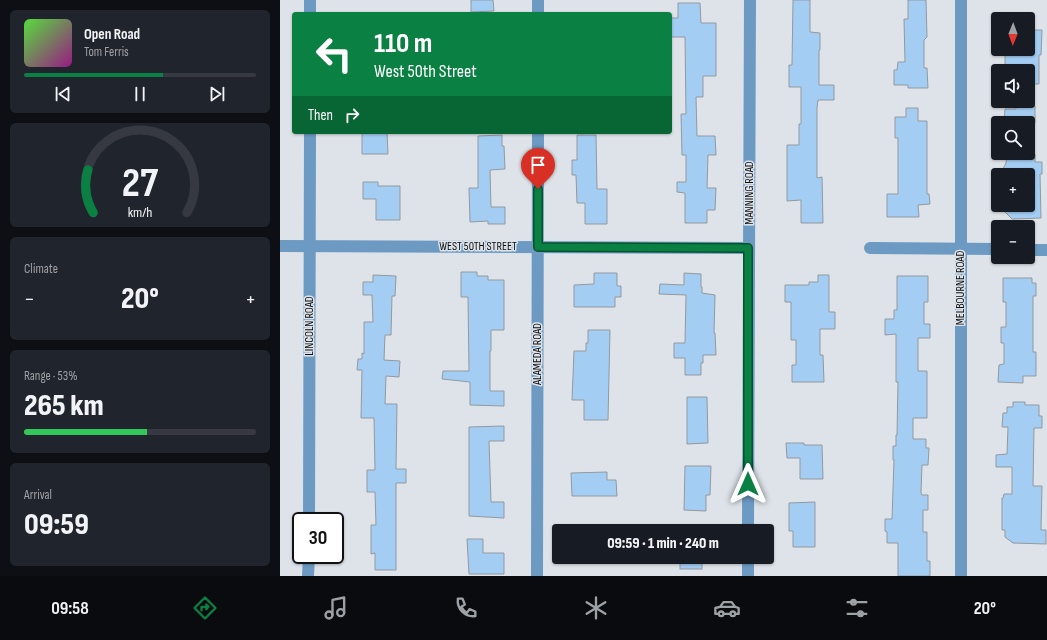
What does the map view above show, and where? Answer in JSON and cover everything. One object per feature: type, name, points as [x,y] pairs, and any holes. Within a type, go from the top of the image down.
[{"type":"street","points":[[310,0],[310,12]]},
{"type":"street","points":[[538,0],[538,12]]},
{"type":"street","name":"MANNING ROAD","points":[[748,524],[750,0]]},
{"type":"street","name":"MELBOURNE ROAD","points":[[961,0],[961,576]]},
{"type":"street","name":"LINCOLN ROAD","points":[[309,512],[310,134]]},
{"type":"street","name":"ALAMEDA ROAD","points":[[537,576],[538,134]]},
{"type":"street","name":"WEST 50TH STREET","points":[[280,246],[748,248]]},
{"type":"street","points":[[870,248],[991,249]]},
{"type":"street","points":[[1035,250],[1047,250]]},
{"type":"street","points":[[308,564],[308,576]]},
{"type":"street","points":[[748,564],[748,576]]},
{"type":"building","points":[[471,0],[493,0],[494,11],[471,12]]},
{"type":"building","points":[[793,0],[810,0],[810,32],[820,33],[819,85],[834,85],[834,100],[818,100],[817,108],[817,178],[822,177],[823,223],[801,223],[801,200],[787,201],[787,145],[799,145],[799,124],[801,124],[801,87],[789,87],[789,65],[792,65]]},
{"type":"building","points":[[908,0],[926,0],[927,37],[924,40],[924,68],[927,68],[928,88],[908,88],[908,85],[894,85],[894,70],[897,70],[898,62],[905,62],[904,19],[908,19]]},
{"type":"building","points":[[678,3],[700,3],[701,23],[716,23],[716,76],[703,76],[703,97],[696,97],[697,136],[715,136],[716,155],[708,155],[707,188],[716,188],[715,210],[707,210],[707,223],[685,223],[685,193],[677,192],[677,182],[686,182],[686,155],[682,155],[681,114],[686,114],[685,37],[672,37],[672,18],[678,18]]},
{"type":"building","points":[[1035,30],[1042,30],[1041,55],[1039,55],[1039,84],[1035,84],[1035,64],[1005,64],[1005,56],[1035,56]]},
{"type":"building","points":[[906,108],[918,108],[918,121],[927,121],[927,194],[929,194],[930,204],[918,205],[919,217],[887,217],[887,194],[898,194],[898,138],[895,138],[895,117],[906,117]]},
{"type":"building","points":[[1035,108],[1035,116],[1004,116],[1005,109]]},
{"type":"building","points":[[362,134],[387,134],[388,154],[362,154]]},
{"type":"building","points":[[502,135],[505,169],[490,170],[491,207],[505,207],[505,224],[488,224],[488,221],[470,222],[469,188],[478,188],[478,136]]},
{"type":"building","points":[[577,135],[596,135],[597,189],[607,189],[607,224],[585,224],[585,203],[577,203],[576,175],[572,175],[572,160],[577,160]]},
{"type":"building","points":[[1006,160],[1035,160],[1035,162],[1042,162],[1042,174],[1040,174],[1041,218],[1012,219],[1005,212],[1035,212],[1035,168],[1004,168]]},
{"type":"building","points":[[363,182],[378,182],[378,186],[400,186],[400,220],[376,220],[376,199],[363,199]]},
{"type":"building","points":[[461,272],[477,272],[477,276],[488,276],[488,280],[504,280],[504,330],[491,330],[490,391],[504,391],[504,406],[470,405],[470,382],[442,379],[443,371],[469,371],[468,297],[461,297]]},
{"type":"building","points":[[594,273],[617,273],[617,286],[621,286],[621,297],[615,297],[615,307],[574,307],[574,285],[594,284]]},
{"type":"building","points":[[684,273],[701,274],[702,293],[715,295],[714,333],[716,355],[703,355],[701,375],[685,375],[685,358],[674,358],[674,343],[685,343],[686,295],[659,294],[660,284],[684,285]]},
{"type":"building","points":[[373,275],[396,276],[395,296],[392,296],[391,335],[385,335],[384,360],[400,361],[399,377],[386,376],[385,404],[397,404],[396,469],[406,469],[406,483],[396,483],[396,570],[375,570],[375,553],[371,554],[371,525],[376,525],[375,492],[367,492],[367,470],[375,470],[374,418],[361,418],[362,370],[357,370],[358,359],[362,359],[362,353],[364,354],[364,322],[373,322],[372,295],[363,295],[363,282],[373,282]]},
{"type":"building","points":[[818,275],[829,275],[829,312],[835,312],[835,329],[820,329],[820,355],[823,355],[824,382],[792,382],[792,365],[796,365],[796,340],[791,340],[791,302],[785,302],[785,285],[809,285],[809,282],[818,282]]},
{"type":"building","points":[[897,276],[928,276],[928,302],[924,302],[924,324],[930,324],[930,338],[918,338],[918,371],[927,371],[927,418],[913,418],[913,439],[926,439],[926,448],[929,448],[928,465],[922,465],[921,493],[922,495],[928,495],[928,510],[923,510],[923,532],[927,532],[927,561],[930,561],[930,576],[898,576],[898,543],[887,543],[887,532],[885,531],[885,519],[892,519],[893,446],[896,446],[897,435],[898,382],[896,382],[896,334],[885,335],[885,319],[894,319],[894,310],[897,310]]},
{"type":"building","points":[[1003,278],[1032,278],[1032,283],[1036,283],[1036,296],[1033,296],[1033,352],[1036,352],[1036,376],[1023,376],[1023,383],[998,382],[999,365],[1004,364],[1004,343],[1001,343],[1001,327],[1006,327],[1006,302],[1003,302]]},
{"type":"building","points":[[588,330],[610,330],[608,420],[584,420],[584,400],[572,400],[574,351],[586,351],[586,343],[588,343]]},
{"type":"building","points":[[687,397],[707,397],[708,443],[687,444]]},
{"type":"building","points":[[1013,402],[1025,402],[1025,405],[1039,405],[1039,416],[1042,416],[1042,428],[1034,428],[1033,486],[1042,486],[1041,530],[1046,530],[1046,544],[1013,543],[1005,537],[1005,530],[1002,530],[1002,498],[1004,494],[1012,494],[1012,467],[996,467],[996,455],[1007,454],[1008,427],[1002,427],[1003,413],[1007,413],[1007,407],[1013,407]]},
{"type":"building","points":[[504,426],[504,441],[489,441],[491,502],[504,502],[504,518],[469,516],[469,427]]},
{"type":"building","points":[[786,443],[822,445],[823,479],[800,479],[800,458],[787,458]]},
{"type":"building","points":[[685,466],[711,466],[710,495],[706,495],[706,511],[684,510]]},
{"type":"building","points":[[607,472],[607,480],[616,480],[617,496],[572,496],[571,473]]},
{"type":"building","points":[[815,502],[815,547],[793,547],[793,531],[789,531],[789,503]]},
{"type":"building","points":[[467,539],[483,539],[483,553],[504,553],[504,574],[469,574]]},
{"type":"building","points":[[680,564],[702,564],[702,569],[680,569]]},
{"type":"route","points":[[538,189],[538,247],[748,248],[748,484]]}]
